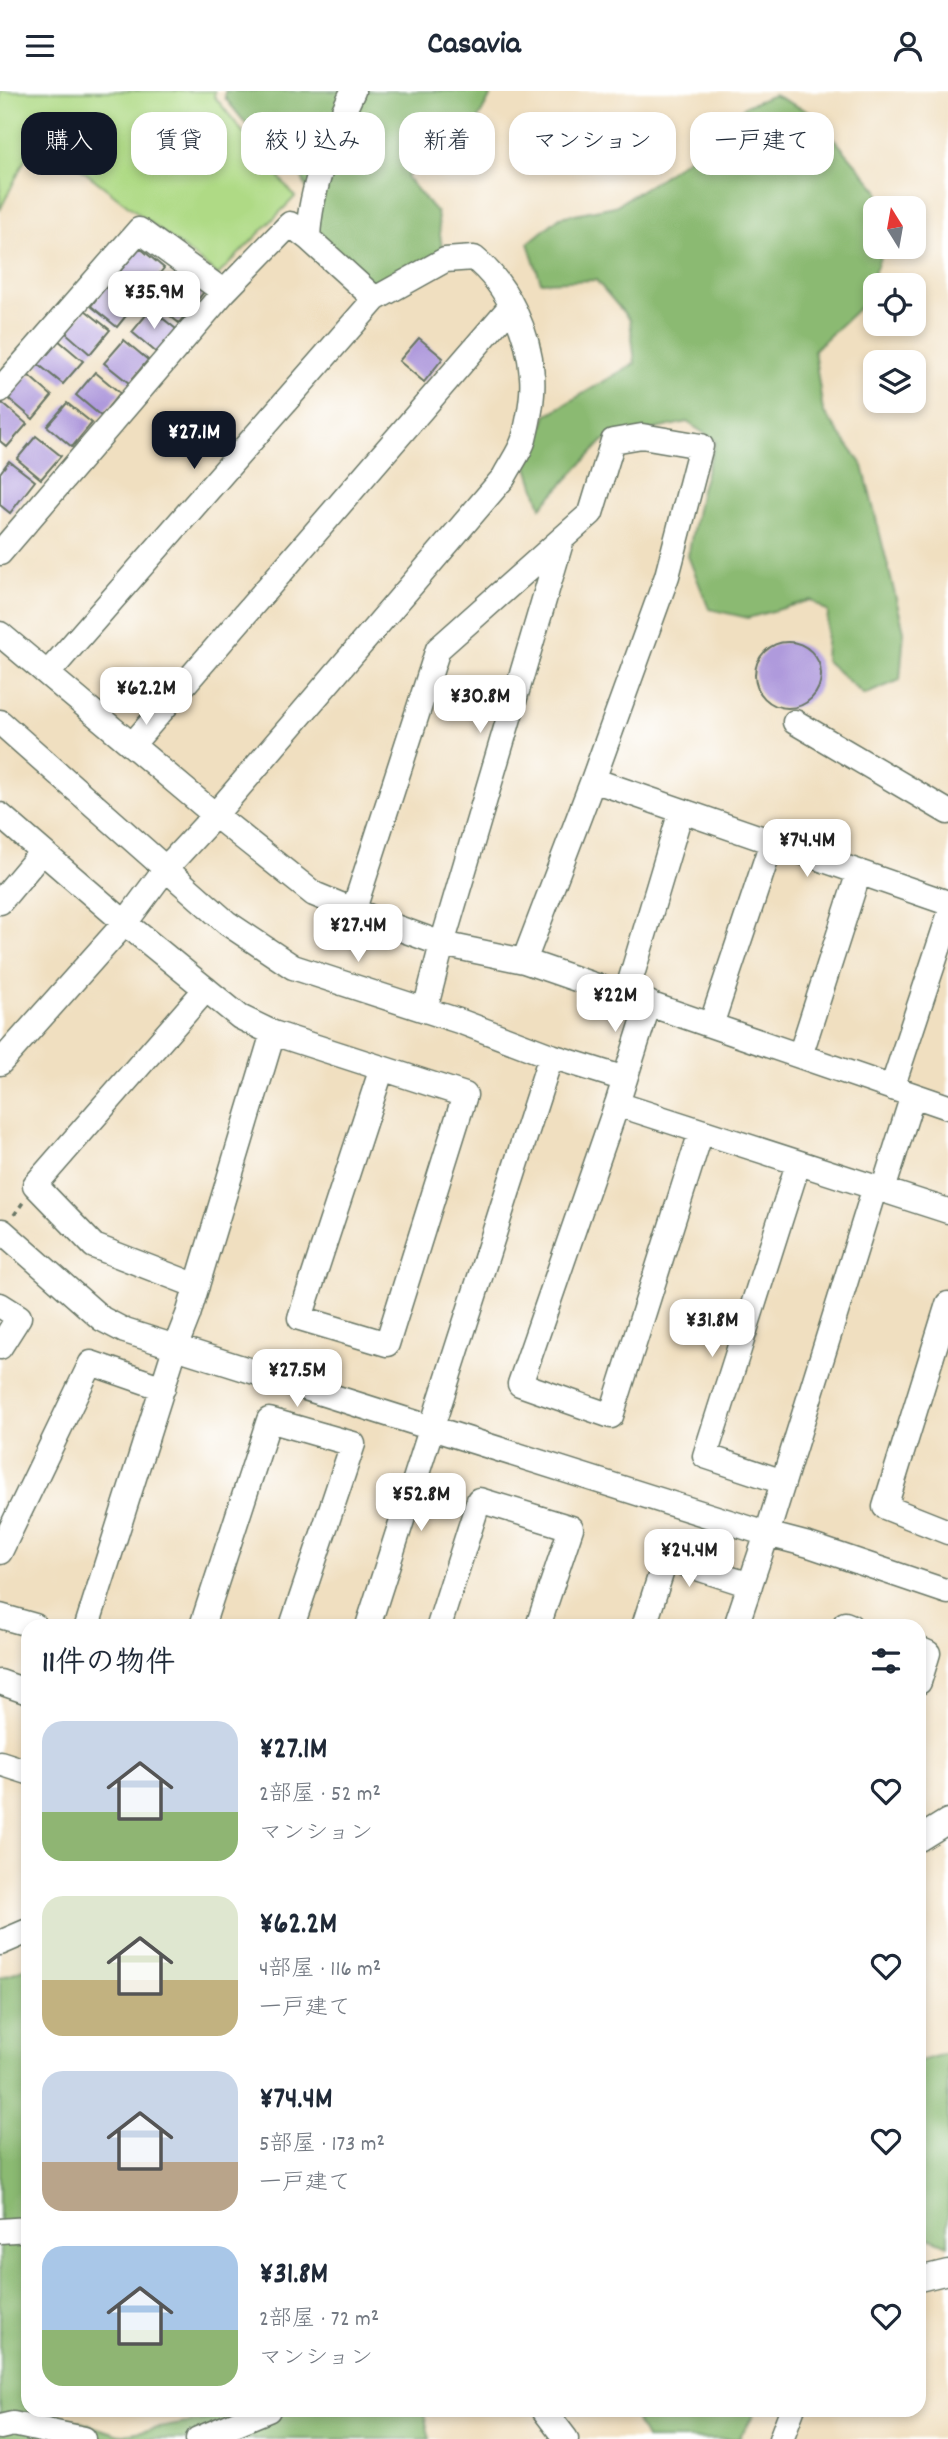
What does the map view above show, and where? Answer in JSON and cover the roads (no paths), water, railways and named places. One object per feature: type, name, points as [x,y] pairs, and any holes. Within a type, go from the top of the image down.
[{"type":"street","points":[[308,238],[309,216],[327,154],[353,91]]},
{"type":"street","points":[[0,553],[224,292],[290,224],[375,299]]},
{"type":"street","points":[[0,390],[139,230],[224,292]]},
{"type":"street","points":[[0,1063],[125,923],[166,868],[215,815],[504,477],[523,442],[532,401],[533,375],[521,328],[503,288],[487,269],[474,258],[445,260],[375,299],[48,673]]},
{"type":"street","points":[[132,745],[511,306]]},
{"type":"street","points":[[354,909],[438,649],[591,513],[613,441],[642,436],[701,446],[667,576],[524,961]]},
{"type":"street","points":[[425,1010],[442,944],[563,538]]},
{"type":"street","points":[[0,634],[215,815],[314,894],[442,944],[524,961],[948,1107]]},
{"type":"street","points":[[0,722],[227,923],[293,967],[625,1079]]},
{"type":"street","points":[[795,722],[948,812]]},
{"type":"street","points":[[593,780],[948,903]]},
{"type":"street","points":[[681,811],[637,999],[625,1079],[520,1384],[611,1416],[701,1132]]},
{"type":"street","points":[[0,815],[125,923],[240,1017],[272,1033],[382,1068],[465,1095],[387,1344],[300,1318],[382,1068]]},
{"type":"street","points":[[711,1025],[772,842]]},
{"type":"street","points":[[0,902],[42,852]]},
{"type":"street","points":[[800,1056],[859,872]]},
{"type":"street","points":[[738,1619],[879,1189],[948,919]]},
{"type":"street","points":[[197,1286],[94,1247],[35,1185],[206,989]]},
{"type":"street","points":[[90,1619],[197,1286],[272,1033]]},
{"type":"street","points":[[370,1619],[551,1056]]},
{"type":"street","points":[[617,1104],[948,1211]]},
{"type":"street","points":[[783,1482],[705,1456],[798,1164]]},
{"type":"street","points":[[2,1231],[102,1319],[125,1331],[808,1545],[948,1592]]},
{"type":"street","points":[[0,1304],[19,1317],[0,1347]]},
{"type":"street","points":[[948,1304],[885,1507],[948,1532]]},
{"type":"street","points":[[0,1552],[91,1363],[163,1388]]},
{"type":"street","points":[[204,1619],[269,1420],[353,1444],[294,1619]]},
{"type":"street","points":[[441,1619],[479,1500],[571,1528],[540,1619]]},
{"type":"street","points":[[646,1619],[666,1558],[750,1585]]},
{"type":"street","points":[[0,1616],[21,1622]]},
{"type":"street","points":[[0,1682],[21,1690]]},
{"type":"street","points":[[1,1766],[21,1770]]},
{"type":"street","points":[[926,1835],[948,1821]]},
{"type":"street","points":[[0,1943],[21,1934]]},
{"type":"street","points":[[0,2231],[21,2230]]},
{"type":"street","points":[[926,2277],[948,2271]]},
{"type":"street","points":[[198,2439],[251,2417]]},
{"type":"street","points":[[549,2417],[566,2439]]},
{"type":"street","points":[[781,2439],[789,2417]]},
{"type":"street","points":[[0,2427],[13,2424],[84,2439]]}]
